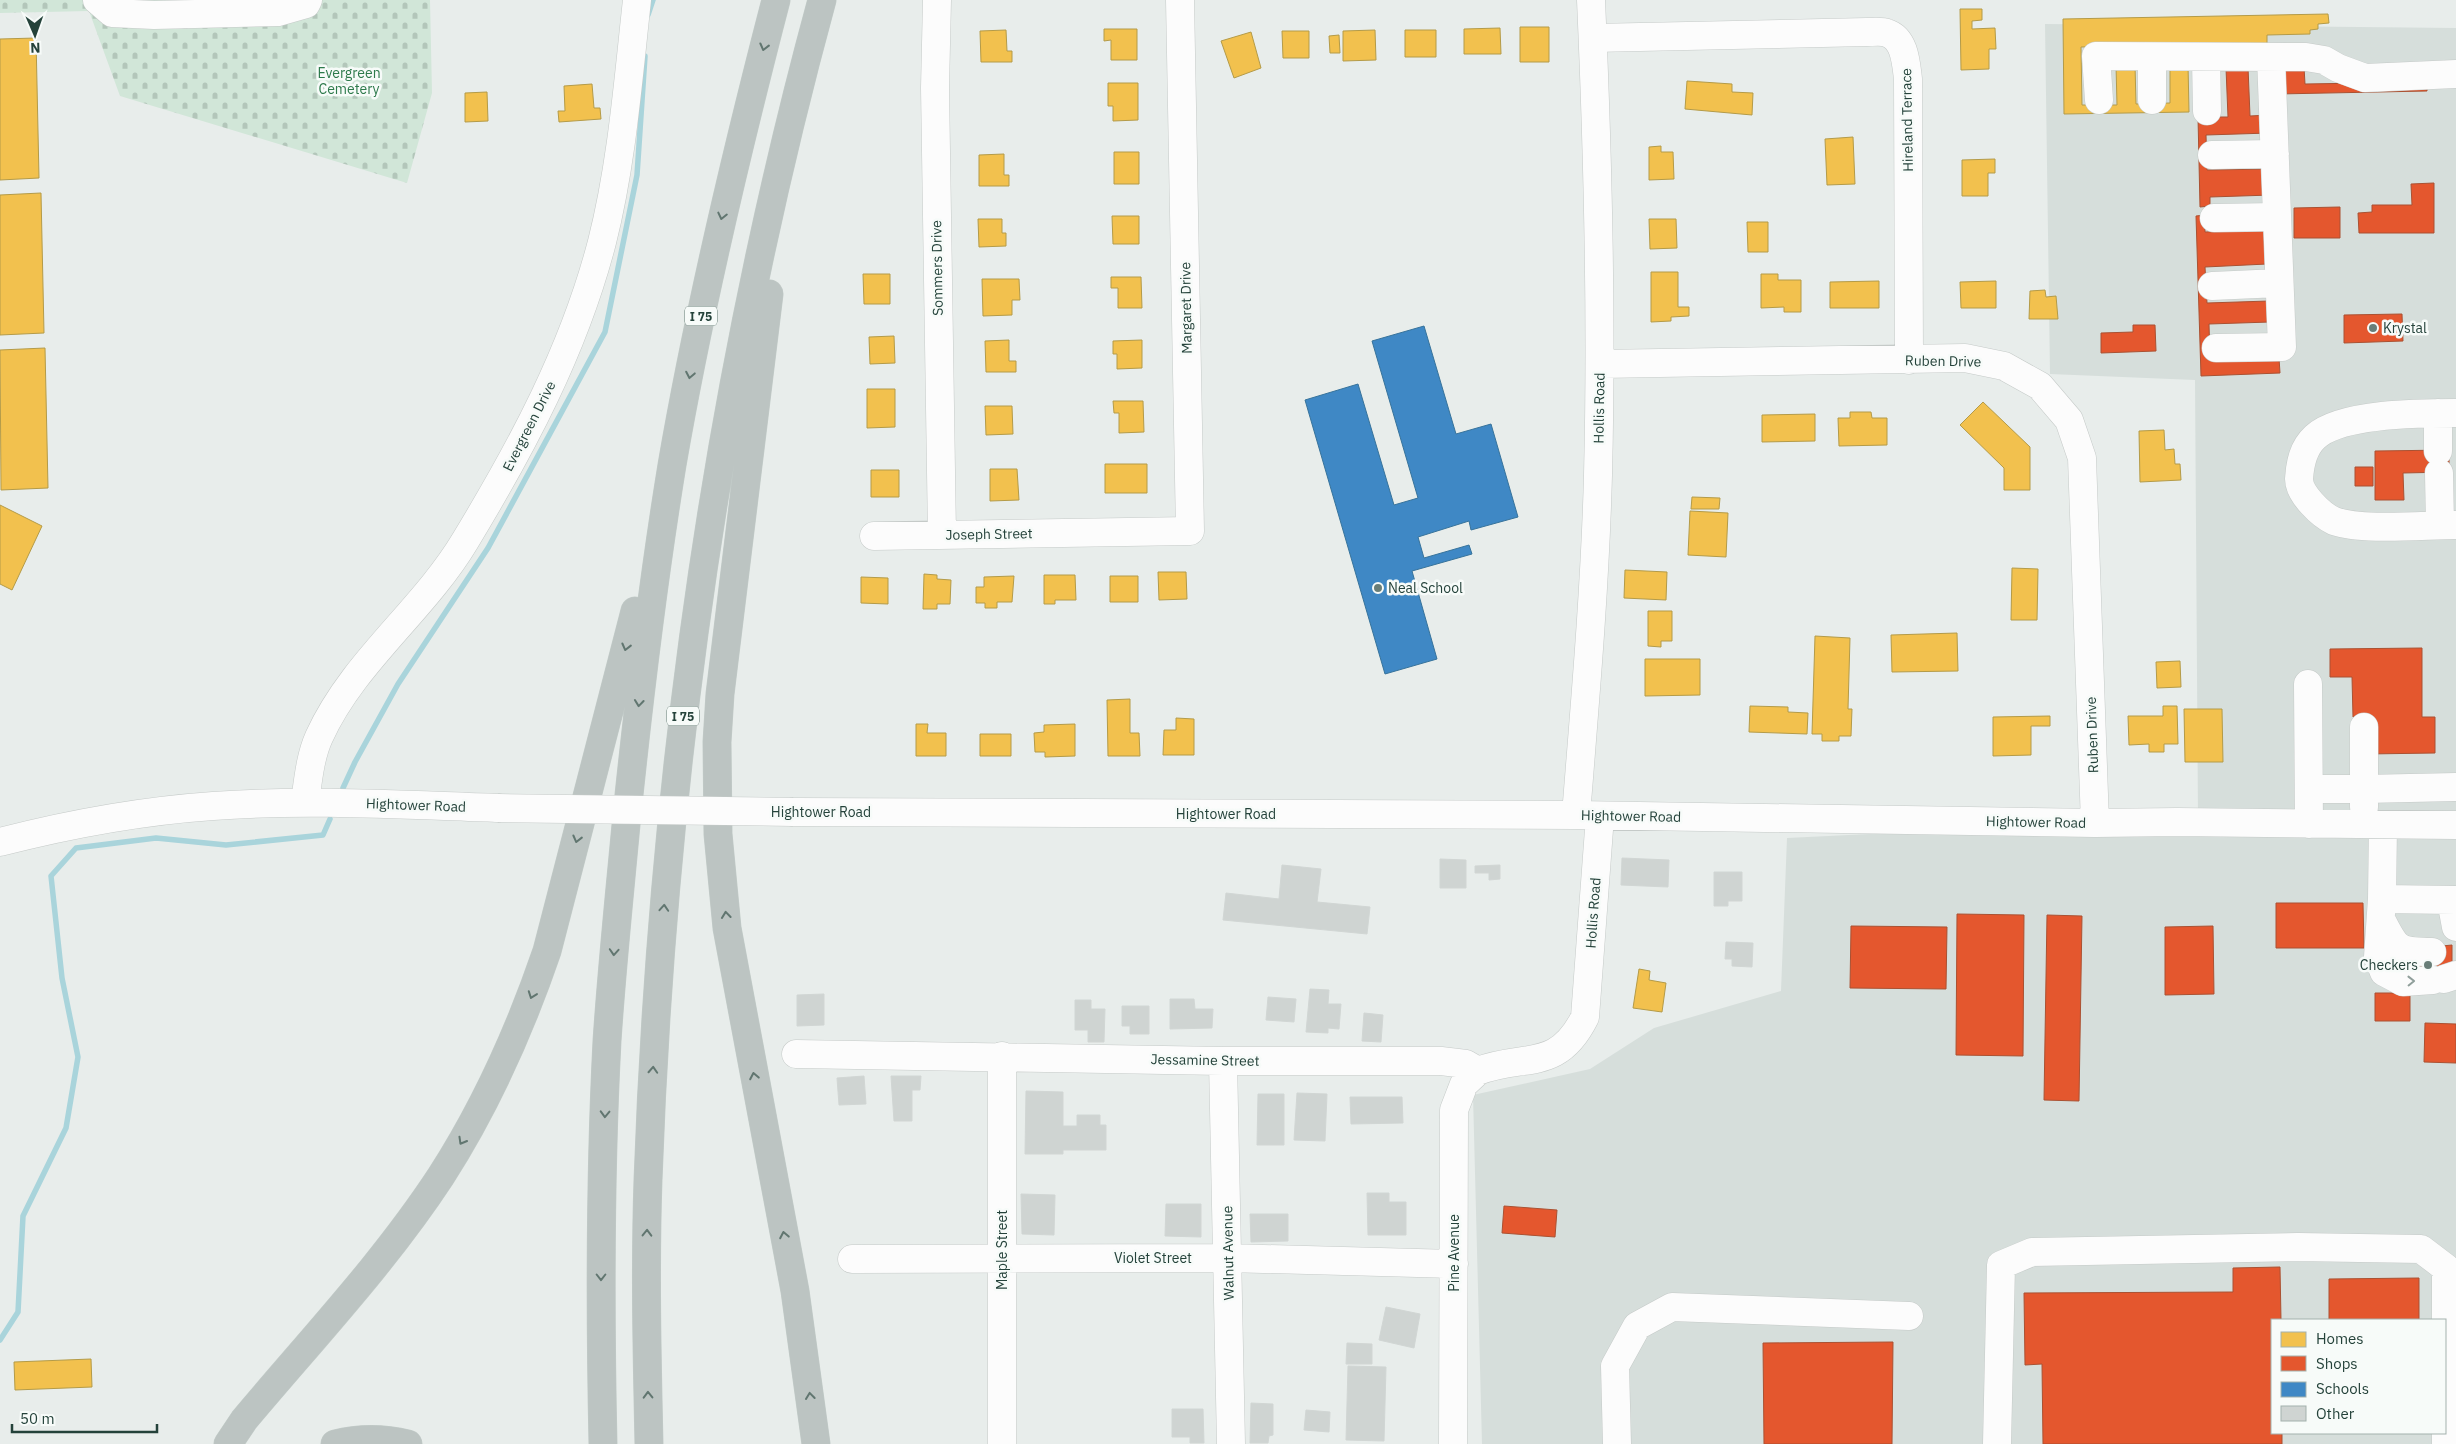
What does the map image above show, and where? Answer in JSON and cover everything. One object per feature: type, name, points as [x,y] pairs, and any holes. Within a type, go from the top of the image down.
[{"type":"highway","name":"I 75","points":[[603,1444],[601,1250],[607,1042],[616,923],[642,668],[673,464],[712,259],[776,0]]},
{"type":"highway","name":"I 75","points":[[648,1444],[646,1287],[648,1183],[655,1033],[667,863],[686,693],[712,512],[733,393],[782,157],[822,0]]},
{"type":"highway","points":[[782,157],[770,291],[720,694],[718,834],[727,928],[795,1292],[816,1444]]},
{"type":"highway","points":[[228,1444],[250,1413],[399,1235],[446,1168],[502,1065],[531,998],[547,951],[673,464]]},
{"type":"highway","points":[[335,1444],[380,1439],[408,1444]]},
{"type":"street","points":[[97,0],[112,13],[154,15],[278,12],[306,4],[308,0]]},
{"type":"street","name":"Evergreen Drive","points":[[305,802],[318,739],[335,706],[438,580],[464,544],[540,410],[569,340],[586,296],[602,242],[623,124],[637,0]]},
{"type":"street","name":"Sommers Drive","points":[[936,0],[942,535]]},
{"type":"street","name":"Margaret Drive","points":[[1105,532],[1190,530],[1180,0]]},
{"type":"street","name":"Hollis Road","points":[[1478,1071],[1498,1064],[1542,1059],[1553,1054],[1577,1032],[1586,1011],[1588,815],[1600,364],[1591,0]]},
{"type":"street","name":"Hireland Terrace","points":[[1593,38],[1867,32],[1888,33],[1898,41],[1905,53],[1908,79],[1909,360]]},
{"type":"street","points":[[2099,100],[2096,56],[2271,57],[2324,60],[2338,68],[2365,78],[2456,74]]},
{"type":"street","points":[[2152,56],[2152,100]]},
{"type":"street","points":[[2206,57],[2207,111]]},
{"type":"street","points":[[2216,348],[2282,347],[2271,57]]},
{"type":"street","points":[[2212,155],[2274,154]]},
{"type":"street","points":[[2214,218],[2277,217]]},
{"type":"street","points":[[2212,286],[2279,283]]},
{"type":"street","name":"Ruben Drive","points":[[1600,364],[1965,358],[2004,366],[2040,386],[2069,420],[2082,458],[2095,823]]},
{"type":"street","points":[[2447,413],[2438,462],[2448,525],[2356,526],[2334,521],[2320,512],[2299,484],[2300,465],[2304,451],[2315,437],[2330,428],[2370,417],[2447,413]]},
{"type":"street","name":"Joseph Street","points":[[874,536],[1105,532]]},
{"type":"street","points":[[2308,684],[2309,824]]},
{"type":"street","points":[[2364,727],[2364,789],[2374,825],[2382,909],[2378,958],[2384,972],[2403,982],[2444,965]]},
{"type":"street","points":[[2428,787],[2428,826]]},
{"type":"street","points":[[2309,789],[2456,787]]},
{"type":"street","name":"Hightower Road","points":[[0,842],[73,824],[137,814],[214,806],[305,802],[498,808],[793,812],[1588,815],[2095,823],[2456,825]]},
{"type":"street","points":[[2382,909],[2454,900],[2456,927]]},
{"type":"street","name":"Jessamine Street","points":[[796,1054],[1223,1061],[1441,1061],[1466,1064],[1478,1071]]},
{"type":"street","name":"Maple Street","points":[[1002,1056],[1002,1444]]},
{"type":"street","name":"Walnut Avenue","points":[[1223,1061],[1231,1444]]},
{"type":"street","name":"Pine Avenue","points":[[1453,1444],[1454,1110],[1464,1084],[1478,1071]]},
{"type":"street","points":[[1997,1444],[2001,1265],[2032,1252],[2298,1247],[2421,1249],[2446,1268],[2446,1444]]},
{"type":"street","name":"Violet Street","points":[[852,1260],[1228,1258],[1454,1264]]},
{"type":"street","points":[[1617,1444],[1615,1366],[1637,1326],[1672,1307],[1909,1316]]},
{"type":"shaded area","points":[[2045,24],[2456,28],[2456,1444],[1482,1444],[1473,1095],[1590,1069],[1654,1028],[1781,991],[1787,838],[2198,818],[2195,380],[2050,374]]},
{"type":"green space","name":"Evergreen Cemetery","points":[[0,0],[430,0],[432,93],[407,183],[120,96],[89,11],[0,13]]},
{"type":"building: Homes","points":[[1960,9],[1982,9],[1982,20],[1972,21],[1972,29],[1995,28],[1996,49],[1989,49],[1989,69],[1961,70]]},
{"type":"building: Homes","points":[[2328,14],[2329,23],[2318,24],[2318,29],[2310,30],[2310,34],[2267,35],[2267,44],[2081,47],[2082,105],[2117,105],[2116,65],[2135,65],[2136,104],[2170,103],[2170,64],[2188,64],[2189,112],[2064,114],[2063,19]]},
{"type":"building: Homes","points":[[1520,27],[1549,27],[1549,62],[1520,62]]},
{"type":"building: Homes","points":[[1500,28],[1501,54],[1464,54],[1464,29]]},
{"type":"building: Homes","points":[[1104,29],[1137,29],[1137,60],[1111,60],[1111,40],[1104,41]]},
{"type":"building: Homes","points":[[1006,30],[1007,51],[1012,51],[1012,62],[981,62],[980,31]]},
{"type":"building: Homes","points":[[1375,30],[1376,60],[1343,61],[1343,31]]},
{"type":"building: Homes","points":[[1405,30],[1436,30],[1436,57],[1405,57]]},
{"type":"building: Homes","points":[[1282,31],[1309,31],[1309,58],[1283,58]]},
{"type":"building: Homes","points":[[1251,32],[1261,68],[1234,78],[1221,41]]},
{"type":"building: Homes","points":[[1339,35],[1340,53],[1330,53],[1329,36]]},
{"type":"building: Homes","points":[[36,38],[39,178],[0,180],[0,39]]},
{"type":"building: Homes","points":[[1687,81],[1732,84],[1732,92],[1753,93],[1752,115],[1685,109]]},
{"type":"building: Homes","points":[[1108,83],[1138,83],[1138,120],[1113,121],[1113,106],[1108,106]]},
{"type":"building: Homes","points":[[592,84],[594,108],[600,108],[601,119],[559,122],[558,111],[565,111],[564,86]]},
{"type":"building: Homes","points":[[487,92],[488,121],[465,122],[465,93]]},
{"type":"building: Homes","points":[[1853,137],[1855,184],[1827,185],[1825,139]]},
{"type":"building: Homes","points":[[1661,146],[1661,152],[1673,152],[1674,179],[1649,180],[1649,147]]},
{"type":"building: Homes","points":[[1114,152],[1139,152],[1139,184],[1114,184]]},
{"type":"building: Homes","points":[[1004,154],[1004,175],[1009,175],[1009,186],[979,186],[979,155]]},
{"type":"building: Homes","points":[[1995,159],[1995,173],[1988,173],[1988,196],[1962,196],[1962,160]]},
{"type":"building: Homes","points":[[41,193],[44,333],[0,335],[0,195]]},
{"type":"building: Homes","points":[[1112,216],[1139,216],[1139,244],[1113,244]]},
{"type":"building: Homes","points":[[978,219],[1002,219],[1002,233],[1006,233],[1006,246],[979,247]]},
{"type":"building: Homes","points":[[1649,219],[1676,219],[1677,248],[1650,249]]},
{"type":"building: Homes","points":[[1747,222],[1768,222],[1768,252],[1748,252]]},
{"type":"building: Homes","points":[[1651,272],[1678,272],[1678,307],[1689,307],[1689,316],[1671,317],[1671,321],[1651,322]]},
{"type":"building: Homes","points":[[863,274],[890,274],[890,304],[864,304]]},
{"type":"building: Homes","points":[[1761,274],[1778,274],[1778,280],[1801,280],[1801,312],[1784,312],[1784,307],[1761,308]]},
{"type":"building: Homes","points":[[1111,277],[1141,277],[1142,308],[1118,308],[1118,288],[1111,288]]},
{"type":"building: Homes","points":[[982,279],[1019,279],[1020,300],[1012,300],[1012,315],[983,316]]},
{"type":"building: Homes","points":[[1879,281],[1879,308],[1830,308],[1830,282]]},
{"type":"building: Homes","points":[[1996,281],[1996,308],[1961,308],[1960,282]]},
{"type":"building: Homes","points":[[2045,290],[2046,297],[2056,296],[2058,319],[2029,319],[2030,291]]},
{"type":"building: Homes","points":[[894,336],[895,363],[870,364],[869,337]]},
{"type":"building: Homes","points":[[1009,340],[1009,361],[1016,361],[1016,372],[986,372],[985,341]]},
{"type":"building: Homes","points":[[1142,340],[1142,368],[1117,369],[1117,354],[1113,354],[1113,341]]},
{"type":"building: Homes","points":[[45,348],[48,488],[1,490],[0,350]]},
{"type":"building: Homes","points":[[867,389],[895,389],[895,427],[867,428]]},
{"type":"building: Homes","points":[[1113,401],[1143,401],[1144,432],[1119,433],[1119,413],[1114,413]]},
{"type":"building: Homes","points":[[1983,402],[2030,447],[2030,490],[2004,490],[2004,468],[1960,425]]},
{"type":"building: Homes","points":[[985,406],[1012,406],[1013,434],[986,435]]},
{"type":"building: Homes","points":[[1850,412],[1871,412],[1872,418],[1887,418],[1887,445],[1839,446],[1838,418],[1850,418]]},
{"type":"building: Homes","points":[[1815,414],[1815,441],[1762,442],[1762,415]]},
{"type":"building: Homes","points":[[2164,430],[2165,450],[2174,449],[2175,464],[2180,464],[2181,480],[2140,482],[2139,431]]},
{"type":"building: Homes","points":[[1105,464],[1147,464],[1147,493],[1105,493]]},
{"type":"building: Homes","points":[[990,469],[1017,469],[1019,500],[990,501]]},
{"type":"building: Homes","points":[[871,470],[899,470],[899,497],[871,497]]},
{"type":"building: Homes","points":[[1692,497],[1720,498],[1719,509],[1691,509]]},
{"type":"building: Homes","points":[[0,505],[42,526],[12,590],[0,584]]},
{"type":"building: Homes","points":[[1690,511],[1728,513],[1726,557],[1688,555]]},
{"type":"building: Homes","points":[[2012,568],[2038,569],[2037,620],[2011,620]]},
{"type":"building: Homes","points":[[1625,570],[1667,572],[1666,600],[1624,598]]},
{"type":"building: Homes","points":[[1158,572],[1186,572],[1187,599],[1159,600]]},
{"type":"building: Homes","points":[[924,574],[937,575],[937,579],[951,580],[950,604],[937,604],[937,609],[923,609]]},
{"type":"building: Homes","points":[[1044,575],[1075,575],[1076,600],[1055,600],[1055,604],[1044,604]]},
{"type":"building: Homes","points":[[1014,576],[1012,602],[997,602],[997,608],[985,608],[985,603],[976,603],[976,587],[984,587],[984,577]]},
{"type":"building: Homes","points":[[1110,576],[1138,576],[1138,602],[1110,602]]},
{"type":"building: Homes","points":[[861,577],[888,578],[888,604],[861,603]]},
{"type":"building: Homes","points":[[1648,611],[1672,611],[1672,641],[1661,641],[1661,647],[1648,646]]},
{"type":"building: Homes","points":[[1957,633],[1958,671],[1892,672],[1891,635]]},
{"type":"building: Homes","points":[[1815,636],[1850,638],[1848,709],[1852,709],[1851,736],[1839,736],[1839,741],[1822,741],[1822,734],[1812,734]]},
{"type":"building: Homes","points":[[1645,659],[1700,659],[1700,695],[1645,696]]},
{"type":"building: Homes","points":[[2180,661],[2181,687],[2157,688],[2156,662]]},
{"type":"building: Homes","points":[[1130,699],[1130,733],[1139,733],[1140,756],[1108,756],[1107,700]]},
{"type":"building: Homes","points":[[1750,706],[1788,707],[1788,712],[1808,713],[1807,734],[1749,732]]},
{"type":"building: Homes","points":[[2163,706],[2177,706],[2178,744],[2164,744],[2164,752],[2149,752],[2149,744],[2129,745],[2128,716],[2163,716]]},
{"type":"building: Homes","points":[[2184,709],[2222,709],[2223,762],[2185,762]]},
{"type":"building: Homes","points":[[2050,716],[2050,726],[2031,726],[2031,755],[1993,756],[1993,717]]},
{"type":"building: Homes","points":[[1176,718],[1194,719],[1194,755],[1163,755],[1164,730],[1176,730]]},
{"type":"building: Homes","points":[[916,724],[928,724],[927,733],[946,733],[946,756],[916,756]]},
{"type":"building: Homes","points":[[1075,724],[1075,756],[1045,757],[1045,752],[1035,752],[1034,733],[1044,732],[1044,725]]},
{"type":"building: Homes","points":[[980,734],[1011,734],[1011,756],[980,756]]},
{"type":"building: Homes","points":[[1639,969],[1650,971],[1649,980],[1666,983],[1662,1012],[1633,1008]]},
{"type":"building: Homes","points":[[91,1359],[92,1387],[15,1390],[14,1362]]},
{"type":"building: Shops","points":[[2248,67],[2250,116],[2269,115],[2269,133],[2206,135],[2207,170],[2271,169],[2271,195],[2210,197],[2210,206],[2200,207],[2198,117],[2228,117],[2226,68]]},
{"type":"building: Shops","points":[[2278,67],[2304,67],[2305,84],[2427,82],[2427,91],[2278,94]]},
{"type":"building: Shops","points":[[2434,183],[2434,233],[2359,233],[2358,213],[2372,212],[2372,205],[2412,205],[2411,184]]},
{"type":"building: Shops","points":[[2340,207],[2340,238],[2294,238],[2294,208]]},
{"type":"building: Shops","points":[[2205,215],[2205,232],[2266,230],[2267,264],[2205,267],[2207,303],[2269,301],[2270,322],[2209,324],[2210,360],[2279,358],[2280,373],[2201,376],[2196,216]]},
{"type":"building: Shops","name":"Krystal","points":[[2402,314],[2403,341],[2344,343],[2344,315]]},
{"type":"building: Shops","points":[[2133,325],[2155,325],[2156,351],[2101,353],[2101,333],[2133,332]]},
{"type":"building: Shops","points":[[2449,450],[2449,472],[2403,473],[2404,500],[2375,500],[2375,451]]},
{"type":"building: Shops","points":[[2355,467],[2373,467],[2373,486],[2355,486]]},
{"type":"building: Shops","points":[[2422,648],[2422,717],[2435,717],[2435,753],[2367,754],[2367,717],[2353,717],[2352,677],[2330,677],[2330,649]]},
{"type":"building: Shops","points":[[2276,903],[2363,903],[2364,948],[2276,948]]},
{"type":"building: Shops","points":[[1957,914],[2024,915],[2023,1056],[1956,1055]]},
{"type":"building: Shops","points":[[2047,915],[2082,916],[2079,1101],[2044,1100]]},
{"type":"building: Shops","points":[[1851,926],[1947,927],[1946,989],[1850,988]]},
{"type":"building: Shops","points":[[2213,926],[2214,994],[2165,995],[2165,927]]},
{"type":"building: Shops","name":"Checkers","points":[[2452,945],[2452,984],[2405,972],[2405,958],[2442,946]]},
{"type":"building: Shops","points":[[2375,993],[2410,993],[2410,1021],[2375,1021]]},
{"type":"building: Shops","points":[[2425,1023],[2456,1024],[2456,1063],[2424,1062]]},
{"type":"building: Shops","points":[[1504,1206],[1557,1210],[1555,1237],[1502,1233]]},
{"type":"building: Shops","points":[[2280,1267],[2281,1319],[2271,1319],[2271,1434],[2282,1434],[2282,1444],[2043,1444],[2042,1364],[2025,1365],[2024,1293],[2233,1292],[2233,1268]]},
{"type":"building: Shops","points":[[2419,1278],[2419,1319],[2329,1319],[2329,1279]]},
{"type":"building: Shops","points":[[1893,1342],[1892,1444],[1764,1444],[1763,1343]]},
{"type":"building: Schools","points":[[1424,326],[1456,434],[1491,424],[1518,517],[1471,530],[1469,521],[1418,537],[1424,558],[1469,545],[1472,554],[1412,571],[1437,659],[1385,674],[1305,400],[1358,384],[1394,505],[1418,498],[1372,341]]},
{"type":"building: Other","points":[[1622,858],[1669,860],[1668,887],[1621,885]]},
{"type":"building: Other","points":[[1440,859],[1466,860],[1466,888],[1440,888]]},
{"type":"building: Other","points":[[1282,865],[1321,869],[1317,902],[1370,907],[1367,934],[1223,920],[1226,893],[1279,899]]},
{"type":"building: Other","points":[[1500,865],[1500,879],[1489,880],[1489,873],[1475,873],[1475,866]]},
{"type":"building: Other","points":[[1714,872],[1742,872],[1742,901],[1728,901],[1728,906],[1714,906]]},
{"type":"building: Other","points":[[1726,942],[1753,943],[1752,967],[1732,966],[1732,959],[1725,959]]},
{"type":"building: Other","points":[[1310,989],[1329,990],[1328,1004],[1341,1004],[1339,1029],[1328,1028],[1328,1033],[1306,1032]]},
{"type":"building: Other","points":[[824,994],[824,1025],[797,1026],[797,995]]},
{"type":"building: Other","points":[[1268,997],[1296,999],[1294,1022],[1266,1020]]},
{"type":"building: Other","points":[[1170,999],[1194,999],[1195,1009],[1213,1009],[1212,1028],[1170,1029]]},
{"type":"building: Other","points":[[1075,1000],[1091,1000],[1091,1009],[1105,1009],[1104,1042],[1088,1042],[1088,1030],[1075,1030]]},
{"type":"building: Other","points":[[1122,1006],[1149,1006],[1149,1034],[1130,1034],[1130,1026],[1122,1026]]},
{"type":"building: Other","points":[[1364,1013],[1383,1015],[1381,1042],[1362,1041]]},
{"type":"building: Other","points":[[864,1076],[866,1104],[839,1105],[837,1078]]},
{"type":"building: Other","points":[[891,1076],[921,1076],[920,1090],[912,1090],[912,1121],[894,1121]]},
{"type":"building: Other","points":[[1026,1091],[1063,1092],[1063,1126],[1077,1126],[1077,1115],[1100,1115],[1100,1125],[1106,1125],[1106,1150],[1063,1150],[1063,1154],[1025,1154]]},
{"type":"building: Other","points":[[1297,1093],[1327,1094],[1325,1141],[1294,1140]]},
{"type":"building: Other","points":[[1258,1094],[1284,1094],[1284,1145],[1257,1145]]},
{"type":"building: Other","points":[[1350,1097],[1402,1097],[1403,1123],[1351,1124]]},
{"type":"building: Other","points":[[1367,1193],[1389,1193],[1389,1202],[1406,1202],[1406,1235],[1368,1235]]},
{"type":"building: Other","points":[[1021,1194],[1055,1195],[1054,1235],[1022,1234]]},
{"type":"building: Other","points":[[1166,1204],[1201,1204],[1201,1237],[1165,1236]]},
{"type":"building: Other","points":[[1250,1214],[1288,1214],[1288,1241],[1251,1242]]},
{"type":"building: Other","points":[[1386,1307],[1420,1314],[1414,1348],[1379,1340]]},
{"type":"building: Other","points":[[1347,1343],[1372,1344],[1372,1364],[1346,1364]]},
{"type":"building: Other","points":[[1348,1366],[1386,1367],[1384,1441],[1346,1440]]},
{"type":"building: Other","points":[[1251,1403],[1273,1404],[1273,1435],[1269,1436],[1268,1443],[1250,1443]]},
{"type":"building: Other","points":[[1172,1409],[1203,1409],[1204,1443],[1190,1443],[1190,1437],[1172,1437]]},
{"type":"building: Other","points":[[1306,1410],[1330,1412],[1329,1432],[1304,1430]]},
{"type":"waterway","points":[[648,15],[653,0]]},
{"type":"waterway","points":[[343,788],[355,762],[398,684],[488,548],[605,332],[637,175],[645,56]]},
{"type":"waterway","points":[[0,1340],[18,1312],[23,1216],[66,1128],[78,1057],[62,978],[51,876],[76,848],[156,838],[226,845],[323,835],[330,819]]},
{"type":"place","name":"Krystal","points":[[2373,328]]},
{"type":"place","name":"Neal School","points":[[1378,588]]},
{"type":"place","name":"Checkers","points":[[2428,965]]}]
